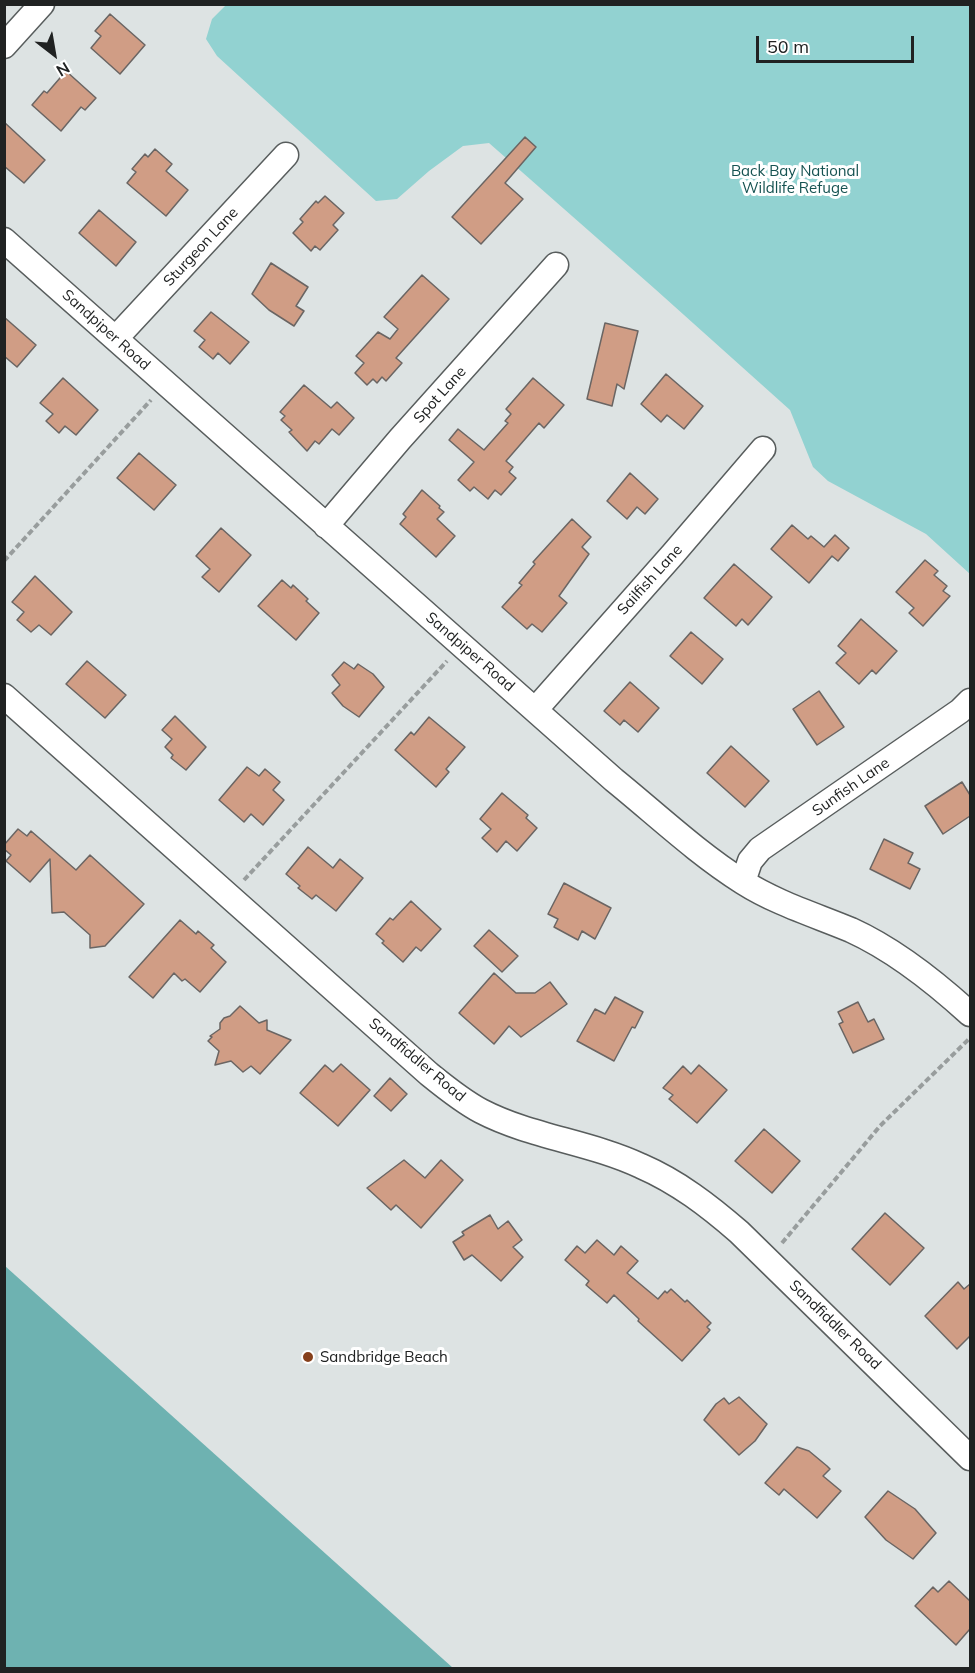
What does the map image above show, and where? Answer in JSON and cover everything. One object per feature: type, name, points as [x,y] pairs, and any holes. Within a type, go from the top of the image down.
[{"type":"street","points":[[4,46],[42,4]]},
{"type":"street","name":"Sturgeon Lane","points":[[116,338],[286,155]]},
{"type":"street","name":"Sandpiper Road","points":[[4,240],[614,780],[743,882],[771,897],[853,931],[887,949],[970,1014]]},
{"type":"street","name":"Spot Lane","points":[[326,526],[399,439],[556,265]]},
{"type":"street","name":"Sailfish Lane","points":[[535,710],[763,449]]},
{"type":"street","name":"Sandfiddler Road","points":[[4,696],[454,1094],[480,1111],[508,1123],[610,1153],[640,1165],[675,1182],[710,1207],[768,1260],[970,1458]]},
{"type":"street","name":"Sunfish Lane","points":[[743,882],[750,861],[760,849],[950,718],[970,701]]},
{"type":"path","points":[[4,561],[166,384]]},
{"type":"path","points":[[229,896],[462,645]]},
{"type":"path","points":[[768,1260],[880,1126],[970,1038]]},
{"type":"green space","name":"Back Bay National Wildlife Refuge","points":[[227,4],[970,5],[970,574],[926,534],[828,481],[813,467],[790,410],[489,143],[463,146],[397,199],[376,201],[217,56],[206,39],[212,19]]},
{"type":"shaded area","points":[[5,1266],[453,1668],[5,1668]]},
{"type":"building","points":[[110,14],[145,45],[120,74],[91,48],[101,36],[95,31]]},
{"type":"building","points":[[66,71],[96,98],[85,110],[81,107],[61,131],[32,105],[44,91],[47,93]]},
{"type":"building","points":[[4,122],[45,160],[24,183],[4,166]]},
{"type":"building","points":[[525,137],[536,147],[505,183],[523,199],[481,244],[452,217]]},
{"type":"building","points":[[155,149],[172,164],[166,171],[188,190],[166,216],[127,183],[136,172],[132,169],[145,154],[148,157]]},
{"type":"building","points":[[325,196],[344,213],[333,225],[338,230],[320,250],[315,246],[311,251],[293,233],[303,222],[300,219],[316,201],[318,203]]},
{"type":"building","points":[[99,210],[136,242],[116,266],[79,233]]},
{"type":"building","points":[[271,263],[308,287],[296,306],[304,311],[294,326],[269,310],[252,294]]},
{"type":"building","points":[[422,275],[449,299],[396,358],[402,363],[386,381],[382,377],[377,383],[373,379],[367,385],[355,373],[364,363],[356,356],[378,332],[390,339],[398,329],[384,317]]},
{"type":"building","points":[[211,312],[249,342],[230,364],[218,353],[213,359],[199,347],[205,340],[194,331]]},
{"type":"building","points":[[4,317],[36,345],[17,367],[4,356]]},
{"type":"building","points":[[605,323],[638,331],[624,389],[617,384],[612,406],[587,399]]},
{"type":"building","points":[[666,374],[703,406],[684,429],[667,415],[661,422],[641,404]]},
{"type":"building","points":[[63,378],[98,410],[76,435],[65,426],[59,433],[46,421],[53,414],[40,403]]},
{"type":"building","points":[[533,378],[564,405],[544,428],[539,423],[506,461],[513,467],[509,472],[516,478],[501,495],[495,490],[488,499],[474,487],[470,491],[458,480],[474,462],[449,440],[458,429],[484,450],[508,423],[505,421],[511,414],[506,409]]},
{"type":"building","points":[[304,385],[331,408],[337,402],[354,418],[339,435],[332,429],[319,444],[315,441],[307,451],[289,432],[292,430],[281,420],[285,416],[280,412]]},
{"type":"building","points":[[139,453],[176,485],[154,510],[117,478]]},
{"type":"building","points":[[630,473],[658,499],[645,514],[637,507],[627,519],[607,501]]},
{"type":"building","points":[[422,490],[440,506],[439,508],[444,512],[437,519],[455,536],[436,557],[400,524],[406,517],[403,514]]},
{"type":"building","points":[[572,519],[591,537],[582,547],[589,554],[559,596],[567,603],[542,632],[532,624],[527,629],[502,607],[522,585],[519,583],[535,564],[533,562]]},
{"type":"building","points":[[792,525],[808,539],[811,536],[824,547],[835,535],[849,548],[838,561],[832,556],[809,583],[771,549]]},
{"type":"building","points":[[221,528],[251,555],[219,592],[202,577],[210,569],[196,556]]},
{"type":"building","points":[[925,560],[938,571],[934,575],[947,586],[943,591],[950,596],[923,626],[909,613],[914,608],[896,592]]},
{"type":"building","points":[[734,564],[772,597],[748,625],[742,619],[736,626],[704,598]]},
{"type":"building","points":[[35,576],[72,612],[51,635],[39,625],[31,632],[17,620],[24,612],[12,602]]},
{"type":"building","points":[[282,580],[291,588],[293,585],[319,613],[296,640],[258,606]]},
{"type":"building","points":[[861,619],[897,651],[876,674],[872,670],[859,684],[836,663],[846,653],[838,646]]},
{"type":"building","points":[[691,632],[723,659],[702,684],[670,656]]},
{"type":"building","points":[[87,661],[126,695],[105,718],[66,684]]},
{"type":"building","points":[[344,662],[354,669],[358,664],[373,674],[384,687],[359,717],[343,706],[332,693],[340,685],[332,675]]},
{"type":"building","points":[[630,682],[659,708],[638,732],[624,720],[620,725],[604,711]]},
{"type":"building","points":[[819,691],[844,727],[817,745],[793,709]]},
{"type":"building","points":[[175,716],[206,747],[186,770],[171,758],[173,755],[165,747],[172,739],[162,730]]},
{"type":"building","points":[[429,717],[465,747],[446,769],[449,772],[436,787],[395,750],[411,732],[414,735]]},
{"type":"building","points":[[731,746],[769,781],[745,807],[707,773]]},
{"type":"building","points":[[247,767],[259,776],[265,769],[280,782],[273,790],[284,800],[263,825],[251,814],[244,822],[219,800]]},
{"type":"building","points":[[962,782],[970,795],[970,816],[943,834],[925,806]]},
{"type":"building","points":[[502,793],[528,815],[526,818],[537,828],[517,851],[506,841],[497,852],[482,838],[491,829],[480,819]]},
{"type":"building","points":[[18,829],[27,836],[31,831],[76,870],[90,855],[144,904],[105,946],[90,948],[90,935],[64,912],[52,913],[50,859],[30,882],[6,861],[11,855],[4,849],[4,845]]},
{"type":"building","points":[[884,839],[913,853],[908,863],[920,869],[910,889],[870,869]]},
{"type":"building","points":[[308,847],[333,868],[340,859],[363,878],[336,911],[316,895],[312,899],[286,874]]},
{"type":"building","points":[[564,883],[611,908],[595,939],[582,931],[578,940],[554,927],[558,919],[548,914]]},
{"type":"building","points":[[411,901],[441,929],[421,951],[416,947],[403,962],[382,943],[384,941],[376,934],[390,918],[393,920]]},
{"type":"building","points":[[180,920],[196,934],[198,931],[214,945],[211,948],[226,962],[200,992],[174,973],[153,998],[129,977]]},
{"type":"building","points":[[489,930],[518,956],[502,972],[474,946]]},
{"type":"building","points":[[494,973],[516,993],[535,993],[550,982],[567,1004],[521,1037],[509,1026],[494,1044],[459,1013]]},
{"type":"building","points":[[615,997],[643,1012],[635,1028],[632,1027],[614,1061],[577,1041],[595,1009],[605,1014]]},
{"type":"building","points":[[858,1002],[868,1022],[874,1019],[884,1039],[853,1053],[839,1024],[843,1022],[838,1012]]},
{"type":"building","points":[[240,1006],[259,1023],[267,1020],[267,1030],[291,1040],[260,1074],[251,1066],[243,1072],[231,1061],[215,1065],[219,1051],[208,1041],[212,1037],[210,1036],[220,1029],[220,1023],[224,1018],[230,1016]]},
{"type":"building","points":[[341,1064],[370,1090],[338,1126],[300,1093],[325,1065],[333,1072]]},
{"type":"building","points":[[699,1065],[727,1090],[697,1123],[669,1099],[673,1095],[663,1088],[683,1066],[691,1074]]},
{"type":"building","points":[[390,1078],[407,1094],[391,1111],[374,1096]]},
{"type":"building","points":[[764,1129],[800,1161],[772,1193],[735,1161]]},
{"type":"building","points":[[404,1160],[425,1178],[441,1160],[463,1180],[421,1228],[396,1205],[391,1210],[367,1188]]},
{"type":"building","points":[[885,1213],[924,1248],[890,1285],[852,1249]]},
{"type":"building","points":[[490,1215],[498,1229],[508,1221],[522,1240],[513,1247],[523,1257],[501,1281],[472,1255],[464,1260],[453,1242],[464,1235],[462,1232]]},
{"type":"building","points":[[597,1240],[614,1255],[621,1246],[638,1261],[627,1273],[658,1299],[665,1291],[667,1293],[671,1289],[685,1302],[687,1300],[711,1323],[707,1327],[710,1330],[682,1361],[638,1321],[639,1319],[614,1295],[607,1303],[586,1285],[589,1281],[565,1260],[577,1246],[585,1253]]},
{"type":"building","points":[[958,1282],[964,1289],[970,1284],[970,1336],[957,1349],[925,1316]]},
{"type":"building","points":[[739,1397],[767,1424],[755,1441],[739,1455],[704,1420],[716,1404],[724,1398],[729,1404]]},
{"type":"building","points":[[797,1447],[809,1451],[830,1469],[823,1476],[841,1491],[817,1518],[784,1489],[779,1495],[765,1483]]},
{"type":"building","points":[[888,1491],[915,1509],[936,1533],[913,1559],[886,1540],[865,1517]]},
{"type":"building","points":[[949,1581],[970,1601],[970,1629],[956,1645],[915,1606],[933,1587],[938,1592]]},
{"type":"place","name":"Sandbridge Beach","points":[[308,1357]]}]
